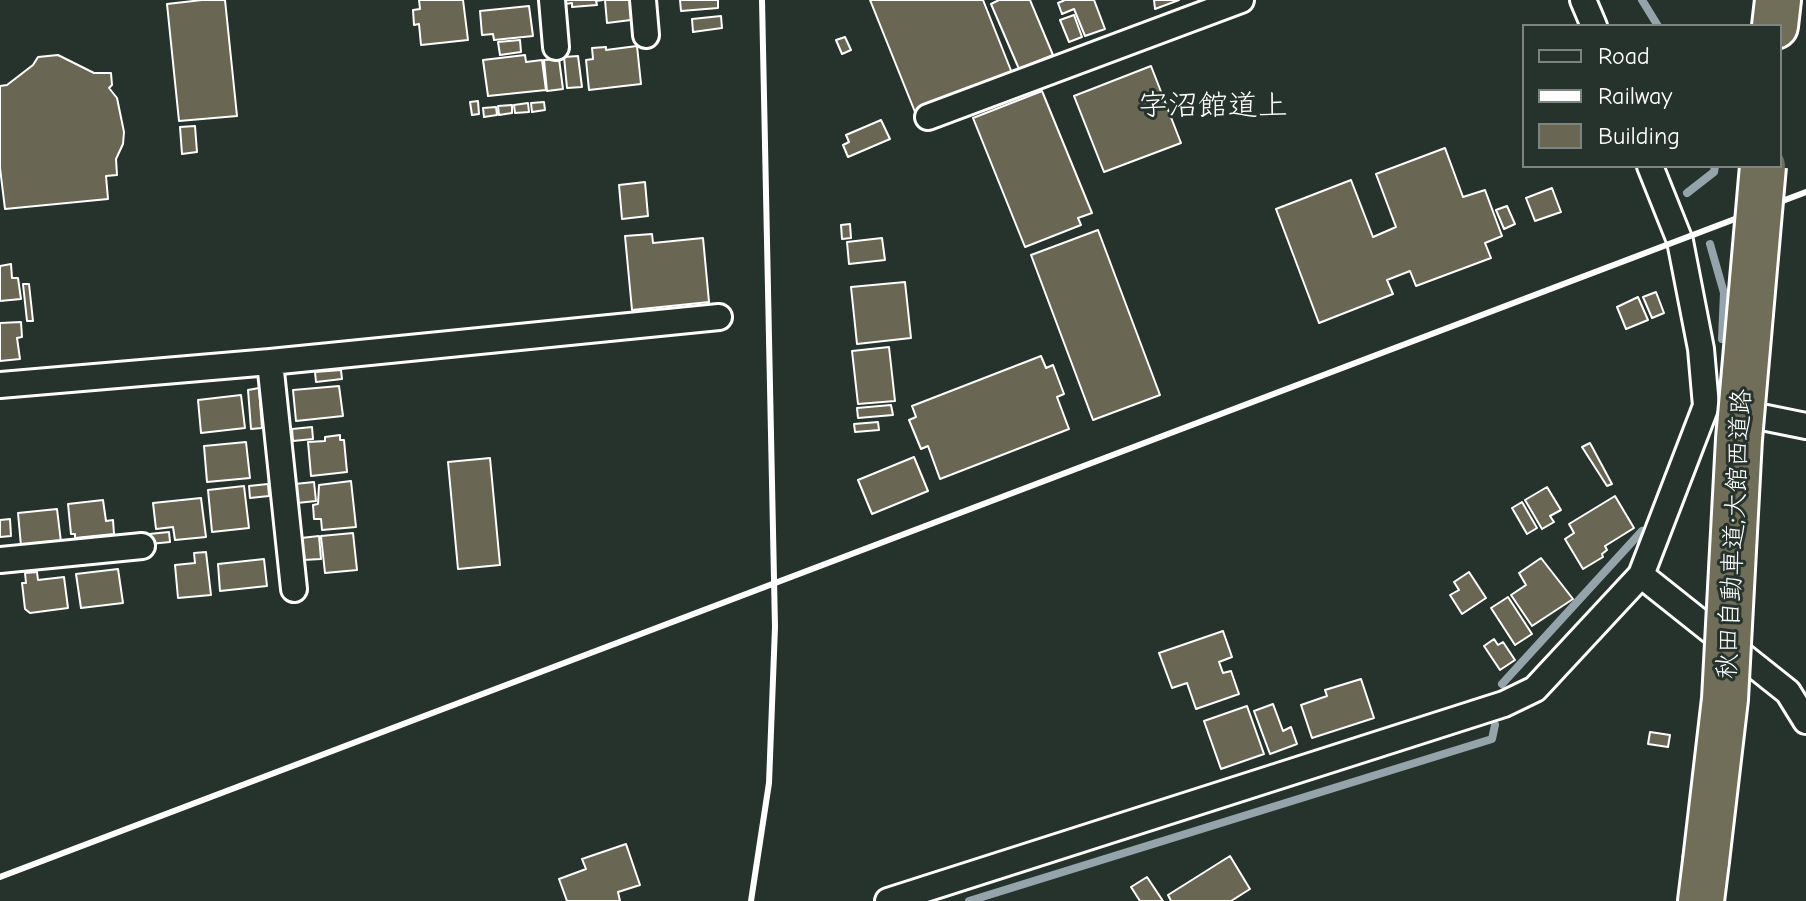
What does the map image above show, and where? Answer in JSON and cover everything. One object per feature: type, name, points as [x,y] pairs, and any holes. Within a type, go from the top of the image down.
[{"type":"highway","points":[[1775,24],[1778,0]]},
{"type":"highway","name":"秋田自動車道;大館西道路","points":[[1703,881],[1725,699],[1739,439],[1763,168]]},
{"type":"street","points":[[552,0],[556,47]]},
{"type":"street","points":[[643,0],[646,35]]},
{"type":"street","points":[[928,117],[1241,0]]},
{"type":"street","points":[[1583,0],[1593,24]]},
{"type":"street","points":[[888,901],[1504,704],[1535,689],[1641,575],[1706,406],[1701,349],[1680,241],[1651,168]]},
{"type":"street","points":[[0,385],[270,362],[719,317]]},
{"type":"street","points":[[270,362],[294,589]]},
{"type":"street","points":[[1706,406],[1806,426]]},
{"type":"street","points":[[0,560],[142,546]]},
{"type":"street","points":[[1641,575],[1788,692],[1806,721]]},
{"type":"building","points":[[225,0],[237,116],[179,121],[167,4]]},
{"type":"building","points":[[419,0],[463,0],[468,40],[421,45],[419,24],[414,25],[413,10],[420,9]]},
{"type":"building","points":[[566,0],[603,0],[596,1],[597,5],[572,7],[572,3],[566,4]]},
{"type":"building","points":[[605,0],[630,0],[631,20],[607,23]]},
{"type":"building","points":[[680,0],[718,0],[718,8],[681,11]]},
{"type":"building","points":[[870,0],[983,0],[1012,73],[915,112]]},
{"type":"building","points":[[999,0],[1030,0],[1053,55],[1019,69],[991,4]]},
{"type":"building","points":[[1065,0],[1094,0],[1105,29],[1085,36],[1074,9],[1062,14],[1058,3]]},
{"type":"building","points":[[1154,0],[1179,0],[1155,9]]},
{"type":"building","points":[[529,6],[533,36],[494,40],[493,34],[482,35],[480,11]]},
{"type":"building","points":[[1074,15],[1082,37],[1069,42],[1060,20]]},
{"type":"building","points":[[721,16],[722,28],[693,32],[692,19]]},
{"type":"building","points":[[845,37],[851,50],[842,54],[836,40]]},
{"type":"building","points":[[520,40],[521,52],[500,55],[498,42]]},
{"type":"building","points":[[637,46],[641,84],[589,90],[586,60],[593,59],[592,48],[606,47],[606,50]]},
{"type":"building","points":[[58,55],[94,73],[111,73],[112,85],[109,88],[117,98],[124,132],[123,144],[116,159],[117,175],[106,176],[108,199],[5,209],[0,168],[0,86],[7,85],[33,65],[38,57]]},
{"type":"building","points":[[525,55],[526,62],[542,60],[546,90],[488,96],[483,60]]},
{"type":"building","points":[[578,56],[582,87],[567,88],[564,57]]},
{"type":"building","points":[[559,59],[563,89],[547,91],[544,60]]},
{"type":"building","points":[[1151,66],[1181,143],[1104,172],[1074,96]]},
{"type":"building","points":[[1042,91],[1092,213],[1078,218],[1081,225],[1025,247],[973,118]]},
{"type":"building","points":[[478,101],[479,114],[472,115],[470,102]]},
{"type":"building","points":[[544,102],[545,110],[532,112],[531,103]]},
{"type":"building","points":[[528,103],[529,112],[515,113],[514,105]]},
{"type":"building","points":[[512,105],[512,113],[499,115],[498,106]]},
{"type":"building","points":[[496,107],[497,115],[484,117],[483,108]]},
{"type":"building","points":[[881,120],[890,139],[848,157],[843,145],[849,142],[846,135]]},
{"type":"building","points":[[195,126],[197,152],[182,154],[180,127]]},
{"type":"building","points":[[1445,148],[1463,197],[1485,190],[1502,236],[1485,243],[1491,258],[1416,286],[1410,271],[1387,280],[1393,294],[1319,323],[1276,209],[1351,180],[1373,237],[1396,227],[1376,174]]},
{"type":"building","points":[[645,182],[648,216],[622,219],[619,185]]},
{"type":"building","points":[[1552,188],[1561,212],[1535,221],[1526,198]]},
{"type":"building","points":[[1507,206],[1515,224],[1504,229],[1496,210]]},
{"type":"building","points":[[850,224],[851,238],[842,239],[841,225]]},
{"type":"building","points":[[1098,230],[1160,395],[1093,420],[1031,255]]},
{"type":"building","points":[[652,234],[653,243],[703,238],[709,302],[632,310],[625,236]]},
{"type":"building","points":[[882,238],[885,260],[849,264],[847,242]]},
{"type":"building","points":[[11,264],[12,278],[18,278],[21,299],[0,301],[0,266]]},
{"type":"building","points":[[905,282],[911,338],[857,344],[851,287]]},
{"type":"building","points":[[23,284],[29,284],[33,321],[27,321]]},
{"type":"building","points":[[1656,292],[1664,313],[1652,318],[1643,297]]},
{"type":"building","points":[[1638,297],[1648,320],[1626,329],[1617,307]]},
{"type":"building","points":[[21,322],[22,337],[17,338],[20,359],[0,361],[0,323]]},
{"type":"building","points":[[889,347],[895,401],[858,404],[852,351]]},
{"type":"building","points":[[1041,356],[1046,368],[1053,365],[1064,394],[1057,397],[1069,429],[940,479],[928,446],[921,449],[909,420],[916,417],[912,406]]},
{"type":"building","points":[[341,370],[342,379],[316,382],[315,372]]},
{"type":"building","points":[[339,386],[343,416],[296,421],[293,390]]},
{"type":"building","points":[[259,388],[262,428],[251,429],[248,390]]},
{"type":"building","points":[[241,395],[245,428],[201,433],[198,400]]},
{"type":"building","points":[[891,405],[893,415],[858,418],[857,408]]},
{"type":"building","points":[[878,422],[879,430],[855,432],[854,424]]},
{"type":"building","points":[[312,427],[313,439],[293,441],[292,429]]},
{"type":"building","points":[[340,435],[340,440],[344,440],[347,472],[311,476],[308,442],[325,441],[325,437]]},
{"type":"building","points":[[246,442],[250,478],[207,482],[204,446]]},
{"type":"building","points":[[1590,443],[1612,484],[1607,486],[1582,447]]},
{"type":"building","points":[[914,457],[928,491],[872,514],[858,480]]},
{"type":"building","points":[[490,458],[500,565],[458,569],[448,462]]},
{"type":"building","points":[[351,481],[356,527],[322,530],[321,519],[314,519],[313,505],[318,504],[319,485]]},
{"type":"building","points":[[314,482],[316,501],[297,503],[295,484]]},
{"type":"building","points":[[268,484],[269,496],[250,498],[249,486]]},
{"type":"building","points":[[244,486],[249,528],[212,532],[208,490]]},
{"type":"building","points":[[1547,487],[1561,510],[1550,516],[1554,522],[1542,529],[1525,500]]},
{"type":"building","points":[[1615,496],[1634,528],[1605,546],[1607,550],[1603,557],[1583,569],[1565,539],[1574,533],[1569,524]]},
{"type":"building","points":[[201,498],[206,537],[175,540],[173,527],[156,529],[153,503]]},
{"type":"building","points":[[103,500],[106,521],[113,520],[114,534],[75,538],[75,534],[71,534],[68,504]]},
{"type":"building","points":[[1522,502],[1537,528],[1527,534],[1512,508]]},
{"type":"building","points":[[57,509],[61,542],[21,546],[18,513]]},
{"type":"building","points":[[10,519],[11,536],[0,537],[0,520]]},
{"type":"building","points":[[169,532],[170,542],[150,544],[149,534]]},
{"type":"building","points":[[353,533],[357,570],[325,573],[321,536]]},
{"type":"building","points":[[319,536],[321,559],[303,560],[301,538]]},
{"type":"building","points":[[206,552],[211,595],[178,598],[175,565],[195,563],[194,553]]},
{"type":"building","points":[[1541,558],[1573,599],[1532,626],[1511,595],[1526,585],[1519,573]]},
{"type":"building","points":[[264,559],[267,586],[220,591],[218,564]]},
{"type":"building","points":[[118,569],[123,603],[81,608],[76,574]]},
{"type":"building","points":[[37,572],[38,580],[64,577],[68,608],[30,613],[25,609],[22,583],[26,583],[25,573]]},
{"type":"building","points":[[1469,572],[1486,598],[1462,614],[1450,595],[1459,590],[1454,582]]},
{"type":"building","points":[[1508,597],[1532,634],[1515,645],[1491,608]]},
{"type":"building","points":[[1223,631],[1232,657],[1219,662],[1223,673],[1231,671],[1239,694],[1196,709],[1187,683],[1172,688],[1159,653]]},
{"type":"building","points":[[1494,639],[1498,645],[1503,642],[1515,660],[1500,670],[1484,646]]},
{"type":"building","points":[[1361,679],[1374,718],[1312,738],[1301,705],[1327,696],[1325,690]]},
{"type":"building","points":[[1273,704],[1283,731],[1291,727],[1297,744],[1270,754],[1254,711]]},
{"type":"building","points":[[1247,706],[1264,754],[1221,769],[1204,721]]},
{"type":"building","points":[[1650,732],[1670,735],[1668,747],[1648,744]]},
{"type":"building","points":[[626,844],[640,885],[618,892],[620,901],[567,901],[559,879],[586,869],[582,859]]},
{"type":"building","points":[[1230,856],[1250,889],[1231,901],[1171,901],[1168,895]]},
{"type":"building","points":[[1147,877],[1163,901],[1140,901],[1131,887]]},
{"type":"waterway","points":[[1642,0],[1657,24]]},
{"type":"waterway","points":[[1687,193],[1714,172],[1715,168]]},
{"type":"waterway","points":[[1710,244],[1724,293],[1722,339]]},
{"type":"waterway","points":[[1502,684],[1642,531]]},
{"type":"waterway","points":[[969,901],[1492,739],[1495,725]]},
{"type":"railway","points":[[751,901],[769,783],[775,627],[762,0]]},
{"type":"railway","points":[[0,877],[1806,192]]},
{"type":"district","name":"字沼館道上","points":[[1213,107]]}]
